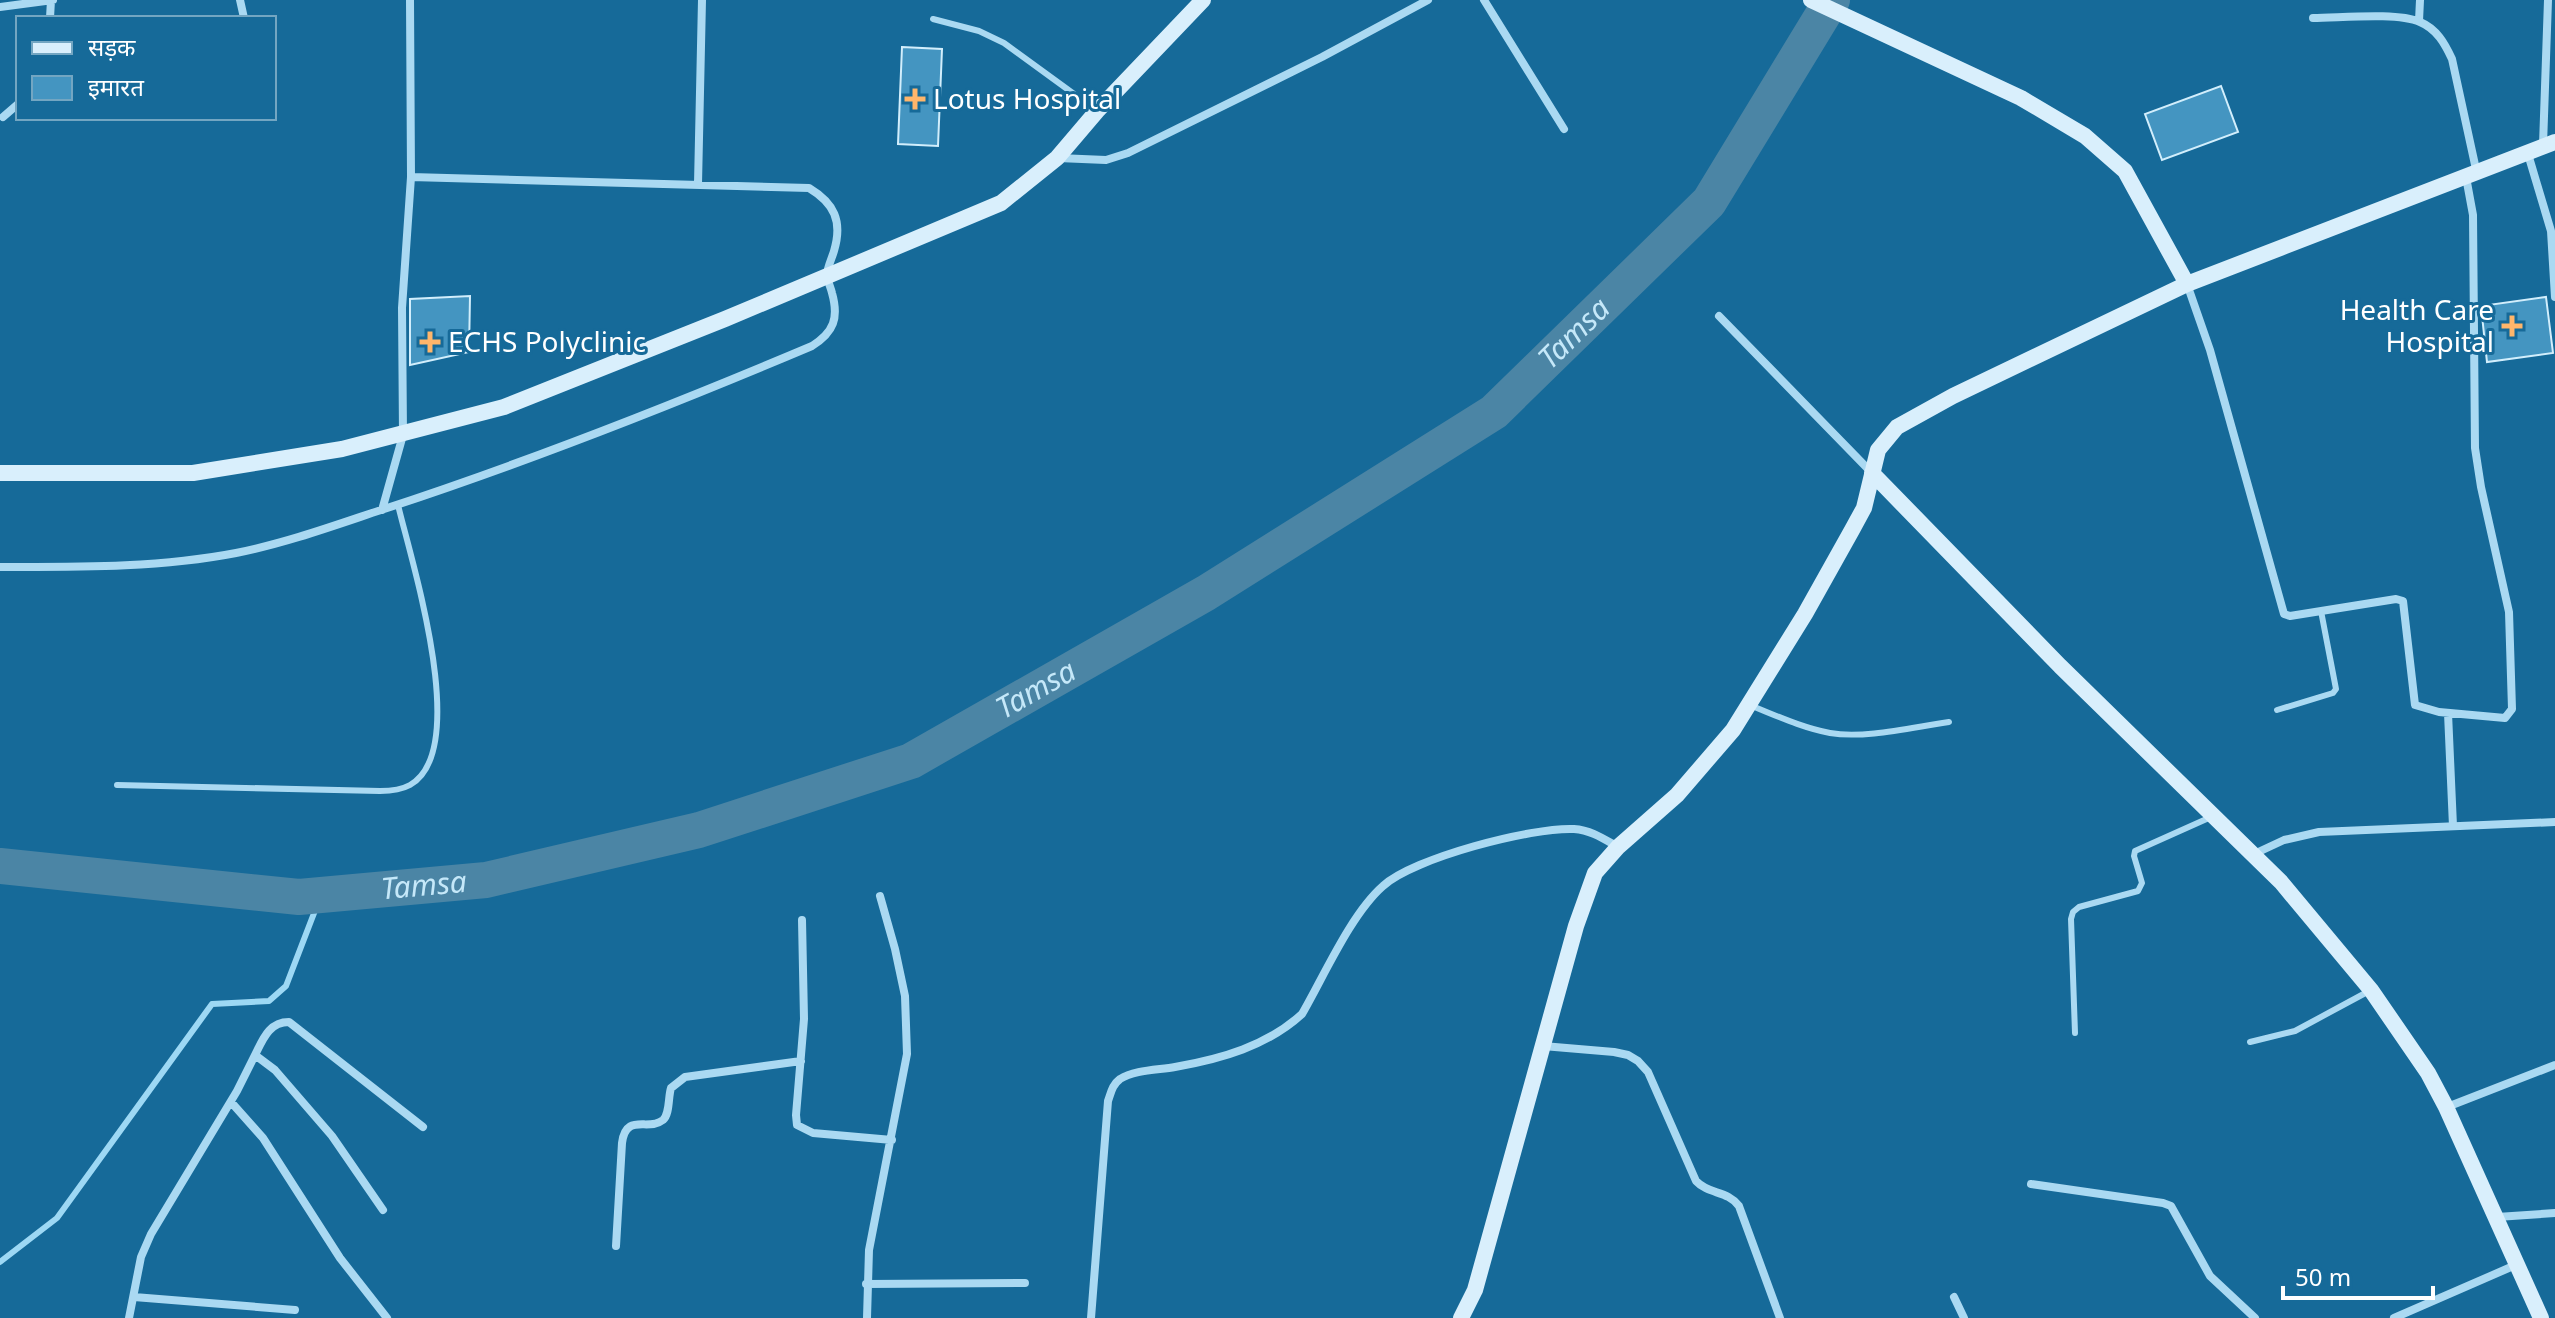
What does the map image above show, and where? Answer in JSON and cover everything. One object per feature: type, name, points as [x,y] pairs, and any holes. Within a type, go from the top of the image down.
[{"type":"street","points":[[0,7],[52,0]]},
{"type":"street","points":[[382,510],[403,435],[402,308],[411,177],[410,0]]},
{"type":"street","points":[[698,184],[702,0]]},
{"type":"street","points":[[0,473],[193,473],[342,449],[504,407],[725,319],[1001,203],[1057,158],[1097,111],[1203,0]]},
{"type":"street","points":[[1057,158],[1106,160],[1128,153],[1322,57],[1428,0]]},
{"type":"street","points":[[1484,0],[1564,129]]},
{"type":"street","points":[[1811,0],[2021,98],[2085,136],[2125,171],[2187,284],[2219,379],[2284,614],[2290,616],[2396,599],[2403,601],[2413,701],[2421,708],[2448,713],[2505,718],[2512,709],[2509,612],[2477,466],[2472,176],[2452,59],[2435,31],[2419,21],[2313,18]]},
{"type":"street","points":[[2419,21],[2420,0]]},
{"type":"street","points":[[2548,0],[2542,147],[2555,297]]},
{"type":"street","points":[[3,117],[16,106]]},
{"type":"street","points":[[1461,1318],[1475,1290],[1576,926],[1595,873],[1618,847],[1677,795],[1733,730],[1805,614],[1864,508],[1878,450],[1897,427],[1953,396],[2187,284],[2542,147]]},
{"type":"street","points":[[0,567],[122,566],[203,558],[311,535],[574,444],[812,346],[826,337],[834,326],[836,306],[827,275],[838,238],[832,206],[826,197],[809,188],[411,177]]},
{"type":"street","points":[[1719,316],[2060,666],[2281,882],[2371,990],[2428,1073],[2446,1107],[2541,1318]]},
{"type":"street","points":[[2448,713],[2453,826]]},
{"type":"street","points":[[2253,854],[2284,840],[2319,832],[2555,822]]},
{"type":"street","points":[[1091,1318],[1108,1101],[1112,1088],[1119,1080],[1238,1051],[1291,1024],[1302,1014],[1362,909],[1384,885],[1413,867],[1504,839],[1555,830],[1583,830],[1618,847]]},
{"type":"street","points":[[867,1318],[869,1250],[907,1054],[907,1018],[895,949],[880,896]]},
{"type":"street","points":[[802,920],[804,1019],[797,1125],[813,1133],[892,1140]]},
{"type":"street","points":[[129,1318],[141,1257],[151,1234],[231,1102],[265,1034],[279,1022],[289,1022],[423,1127]]},
{"type":"street","points":[[1542,1046],[1628,1055],[1648,1072],[1696,1181],[1702,1188],[1732,1197],[1739,1206],[1780,1318]]},
{"type":"street","points":[[255,1055],[275,1070],[332,1136],[383,1210]]},
{"type":"street","points":[[616,1246],[622,1143],[623,1133],[627,1129],[636,1124],[663,1120],[667,1115],[671,1088],[685,1077],[801,1061]]},
{"type":"street","points":[[2446,1107],[2555,1065]]},
{"type":"street","points":[[231,1102],[263,1138],[340,1258],[387,1318]]},
{"type":"street","points":[[2031,1184],[2171,1206],[2210,1276],[2255,1318]]},
{"type":"street","points":[[2496,1218],[2555,1213]]},
{"type":"street","points":[[2394,1318],[2518,1264]]},
{"type":"street","points":[[866,1284],[1025,1283]]},
{"type":"street","points":[[134,1297],[295,1310]]},
{"type":"street","points":[[1954,1297],[1964,1318]]},
{"type":"lane","points":[[933,19],[979,31],[1004,43],[1097,111]]},
{"type":"lane","points":[[117,785],[380,791],[410,785],[419,778],[433,750],[436,733],[435,671],[398,505]]},
{"type":"lane","points":[[2277,710],[2333,693],[2336,689],[2321,611]]},
{"type":"lane","points":[[1749,705],[1833,733],[1887,731],[1949,722]]},
{"type":"lane","points":[[2075,1033],[2073,912],[2079,907],[2138,891],[2142,883],[2135,851],[2214,816]]},
{"type":"lane","points":[[2250,1042],[2295,1031],[2371,990]]},
{"type":"building","points":[[902,47],[942,49],[938,146],[898,144]]},
{"type":"building","points":[[2221,86],[2238,132],[2162,160],[2145,114]]},
{"type":"building","points":[[470,296],[469,352],[410,365],[410,299]]},
{"type":"building","points":[[2546,297],[2553,353],[2487,362],[2481,306]]},
{"type":"waterway","name":"Tamsa","points":[[0,866],[299,897],[486,880],[699,830],[911,761],[1206,593],[1494,412],[1709,202],[1832,0]]},
{"type":"waterway","points":[[0,1262],[57,1218],[212,1004],[269,1001],[286,986],[321,895]]},
{"type":"place","name":"Lotus Hospital","points":[[915,99]]},
{"type":"place","name":"Health Care Hospital","points":[[2512,326]]},
{"type":"place","name":"ECHS Polyclinic","points":[[430,342]]}]
